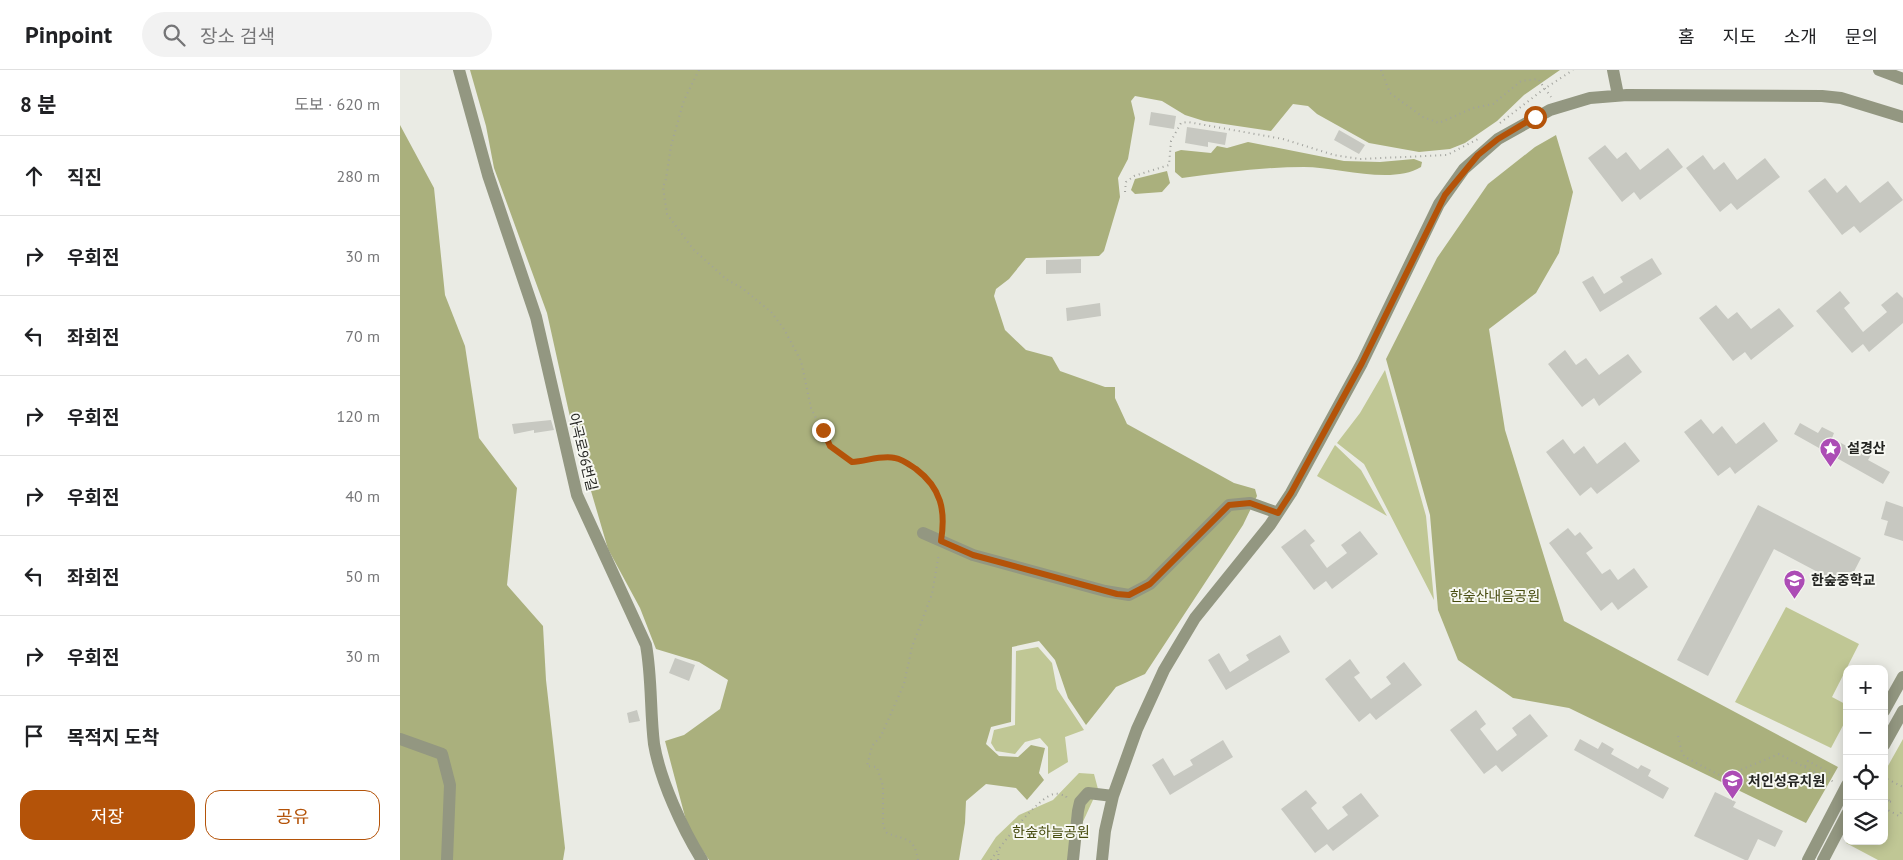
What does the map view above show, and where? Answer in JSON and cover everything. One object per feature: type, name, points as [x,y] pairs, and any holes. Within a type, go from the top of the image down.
[{"type":"street","name":"아곡로96번길","points":[[459,70],[488,175],[536,316],[577,495],[646,645],[651,672],[655,746],[662,772],[686,836],[702,860]]},
{"type":"street","points":[[1613,70],[1618,95]]},
{"type":"street","points":[[1879,70],[1903,79]]},
{"type":"street","points":[[1102,860],[1105,831],[1113,796],[1147,705],[1175,648],[1195,618],[1278,513],[1291,493],[1362,363],[1445,195],[1470,163],[1498,139],[1535,117],[1560,106],[1590,98],[1618,95],[1732,94],[1833,97],[1903,117]]},
{"type":"street","points":[[923,533],[973,555],[1105,592],[1129,595],[1150,584],[1229,505],[1250,503],[1278,513]]},
{"type":"street","points":[[1885,710],[1903,677]]},
{"type":"street","points":[[1888,738],[1903,711]]},
{"type":"street","points":[[400,739],[442,754],[450,784],[447,860]]},
{"type":"street","points":[[1808,860],[1843,785]]},
{"type":"street","points":[[1073,860],[1080,802],[1088,793],[1113,796]]},
{"type":"street","points":[[1823,860],[1843,822]]},
{"type":"path","points":[[699,70],[684,100],[671,146],[666,179],[663,186],[667,214],[693,249],[726,279],[742,288],[771,312],[784,329],[801,361],[810,408],[830,446],[852,462],[880,457],[896,458],[930,480],[940,501],[943,515],[941,541],[932,594],[912,647],[904,684],[881,736],[872,746],[868,766],[877,767],[884,786],[883,826],[886,833],[908,839],[914,844],[918,860]]},
{"type":"path","points":[[1381,70],[1390,93],[1423,117],[1439,123],[1473,108],[1493,104],[1521,81],[1538,79],[1544,89],[1560,106]]},
{"type":"path","points":[[1498,124],[1544,89],[1573,70]]},
{"type":"path","points":[[1125,192],[1126,182],[1134,176],[1169,165],[1171,141],[1181,123],[1188,122],[1283,139],[1334,155],[1360,159],[1447,155],[1485,134]]},
{"type":"path","points":[[1678,736],[1685,757],[1723,777],[1778,754],[1843,785]]},
{"type":"path","points":[[1805,767],[1808,761],[1832,774]]},
{"type":"path","points":[[1819,781],[1822,776]]},
{"type":"path","points":[[1888,780],[1903,787]]},
{"type":"path","points":[[991,860],[1045,798],[1055,794],[1066,796],[1070,804]]},
{"type":"path","points":[[1899,816],[1903,809]]},
{"type":"path","points":[[1888,810],[1903,817]]},
{"type":"path","points":[[998,860],[999,849]]},
{"type":"green space","points":[[470,70],[1560,70],[1524,95],[1497,121],[1465,143],[1450,149],[1419,152],[1369,143],[1317,114],[1308,106],[1293,104],[1271,131],[1204,121],[1185,115],[1162,101],[1135,96],[1131,101],[1135,118],[1128,159],[1118,178],[1120,197],[1104,251],[1099,256],[1026,258],[1009,279],[996,289],[994,296],[1005,330],[1026,350],[1052,357],[1060,371],[1105,387],[1115,387],[1115,398],[1127,424],[1234,483],[1255,489],[1257,496],[1243,525],[1145,674],[1116,687],[1086,725],[1068,698],[1055,660],[1039,641],[1012,647],[1011,722],[991,727],[986,744],[999,756],[1018,757],[1031,745],[1045,748],[1039,773],[1044,780],[1027,800],[1016,788],[986,784],[966,801],[965,823],[959,860],[709,860],[688,828],[665,741],[684,735],[720,709],[728,680],[699,662],[656,649],[640,608],[608,549],[572,426],[547,313],[494,168],[486,126]]},
{"type":"green space","points":[[400,125],[434,188],[445,295],[465,346],[479,438],[517,488],[507,585],[543,626],[546,680],[565,848],[563,860],[400,860]]},
{"type":"green space","name":"한숲산내음공원","points":[[1556,135],[1573,192],[1559,253],[1536,293],[1489,329],[1505,430],[1564,621],[1838,767],[1806,823],[1569,708],[1513,698],[1458,660],[1438,610],[1430,515],[1386,359],[1437,258],[1488,184],[1535,147]]},
{"type":"green space","points":[[1248,142],[1344,161],[1380,162],[1414,159],[1422,162],[1421,167],[1395,175],[1364,174],[1304,167],[1258,169],[1182,178],[1175,172],[1175,152],[1181,150],[1211,153],[1217,146],[1227,148]]},
{"type":"green space","points":[[1167,171],[1170,183],[1162,192],[1135,194],[1131,190],[1135,179]]},
{"type":"green space","points":[[1385,370],[1426,516],[1434,600],[1364,464],[1337,443],[1360,413]]},
{"type":"green space","points":[[1335,445],[1361,470],[1387,516],[1317,476]]},
{"type":"green space","points":[[1786,607],[1859,644],[1848,665],[1843,665],[1843,675],[1832,697],[1843,703],[1843,726],[1831,748],[1735,702]]},
{"type":"green space","points":[[1038,647],[1052,663],[1057,689],[1084,730],[1065,737],[1068,762],[1048,774],[1048,747],[1040,738],[1025,742],[1015,754],[996,751],[991,743],[994,730],[1015,725],[1016,651]]},
{"type":"green space","points":[[1903,739],[1903,860],[1878,860],[1850,845],[1888,845],[1888,766]]},
{"type":"green space","name":"한숲하늘공원","points":[[1079,773],[1094,774],[1098,789],[1081,826],[1076,860],[981,860],[996,837],[1019,815],[1053,800]]},
{"type":"building","points":[[1151,112],[1176,116],[1174,129],[1149,125]]},
{"type":"building","points":[[1187,127],[1227,133],[1225,145],[1208,142],[1208,147],[1185,143]]},
{"type":"building","points":[[1339,130],[1365,145],[1359,154],[1334,140]]},
{"type":"building","points":[[1605,145],[1617,159],[1626,152],[1640,170],[1668,148],[1683,167],[1640,200],[1634,192],[1622,202],[1588,158]]},
{"type":"building","points":[[1703,155],[1714,170],[1724,162],[1737,180],[1765,158],[1780,177],[1737,210],[1731,203],[1720,212],[1686,168]]},
{"type":"building","points":[[1825,178],[1837,193],[1846,185],[1860,203],[1888,181],[1903,200],[1860,233],[1854,226],[1842,235],[1808,191]]},
{"type":"building","points":[[1652,258],[1662,274],[1600,312],[1582,282],[1593,276],[1604,294],[1623,282],[1620,277]]},
{"type":"building","points":[[1081,259],[1081,273],[1046,274],[1046,260]]},
{"type":"building","points":[[1840,291],[1850,303],[1844,308],[1863,332],[1887,312],[1881,305],[1897,292],[1903,298],[1903,323],[1869,352],[1863,344],[1852,353],[1816,311]]},
{"type":"building","points":[[1100,303],[1101,316],[1067,321],[1066,308]]},
{"type":"building","points":[[1716,305],[1728,319],[1737,312],[1751,329],[1779,308],[1794,326],[1751,360],[1745,352],[1733,361],[1699,318]]},
{"type":"building","points":[[1565,350],[1576,365],[1586,358],[1599,375],[1628,354],[1642,372],[1599,406],[1594,398],[1582,407],[1548,364]]},
{"type":"building","points":[[1701,419],[1713,434],[1722,426],[1736,444],[1764,422],[1778,441],[1735,474],[1730,467],[1718,476],[1684,432]]},
{"type":"building","points":[[551,420],[554,430],[534,433],[534,430],[514,434],[512,424]]},
{"type":"building","points":[[1800,423],[1818,433],[1822,427],[1834,433],[1832,438],[1859,453],[1861,449],[1871,455],[1868,460],[1890,472],[1883,484],[1794,434]]},
{"type":"building","points":[[1563,439],[1574,454],[1584,446],[1597,464],[1625,442],[1640,461],[1597,494],[1591,487],[1580,496],[1546,452]]},
{"type":"building","points":[[1886,501],[1903,507],[1903,541],[1884,535],[1888,521],[1881,519]]},
{"type":"building","points":[[1758,505],[1861,558],[1846,587],[1774,549],[1708,676],[1677,660]]},
{"type":"building","points":[[1568,528],[1575,536],[1580,532],[1593,548],[1586,553],[1602,574],[1610,569],[1618,580],[1634,568],[1648,587],[1618,610],[1612,602],[1601,611],[1549,543]]},
{"type":"building","points":[[1305,529],[1315,541],[1310,545],[1327,568],[1347,553],[1341,545],[1360,531],[1378,554],[1332,589],[1326,581],[1314,590],[1281,547]]},
{"type":"building","points":[[1280,635],[1290,652],[1226,690],[1208,660],[1219,653],[1230,672],[1249,660],[1246,655]]},
{"type":"building","points":[[675,658],[695,665],[689,681],[669,673]]},
{"type":"building","points":[[1350,659],[1360,673],[1354,677],[1371,699],[1391,684],[1386,677],[1404,662],[1422,685],[1376,720],[1370,713],[1359,722],[1325,679]]},
{"type":"building","points":[[637,710],[640,721],[629,723],[627,713]]},
{"type":"building","points":[[1476,710],[1486,724],[1480,729],[1497,751],[1517,735],[1512,728],[1530,714],[1548,736],[1502,772],[1496,765],[1484,774],[1450,730]]},
{"type":"building","points":[[1580,739],[1598,749],[1602,742],[1614,749],[1611,754],[1638,769],[1641,765],[1651,770],[1648,776],[1669,788],[1663,799],[1574,750]]},
{"type":"building","points":[[1223,740],[1233,757],[1170,795],[1152,765],[1163,758],[1174,776],[1193,765],[1190,760]]},
{"type":"building","points":[[1306,790],[1317,803],[1311,808],[1328,830],[1348,815],[1342,807],[1361,793],[1379,816],[1333,851],[1327,844],[1315,853],[1281,809]]},
{"type":"building","points":[[1715,792],[1736,802],[1733,807],[1783,831],[1775,847],[1758,839],[1748,860],[1745,860],[1694,836]]},
{"type":"place","name":"설경산","points":[[1831,467]]},
{"type":"place","name":"한숲중학교","points":[[1795,599]]},
{"type":"place","name":"처인성유치원","points":[[1732,800]]},
{"type":"route","points":[[823,430],[830,446],[852,462],[880,457],[896,458],[930,480],[940,501],[943,515],[941,541],[973,555],[1105,592],[1129,595],[1135,593],[1150,584],[1229,505],[1242,502],[1250,503],[1278,513],[1291,493],[1362,363],[1418,251],[1439,204],[1455,180],[1478,155],[1498,139],[1535,117]]}]
